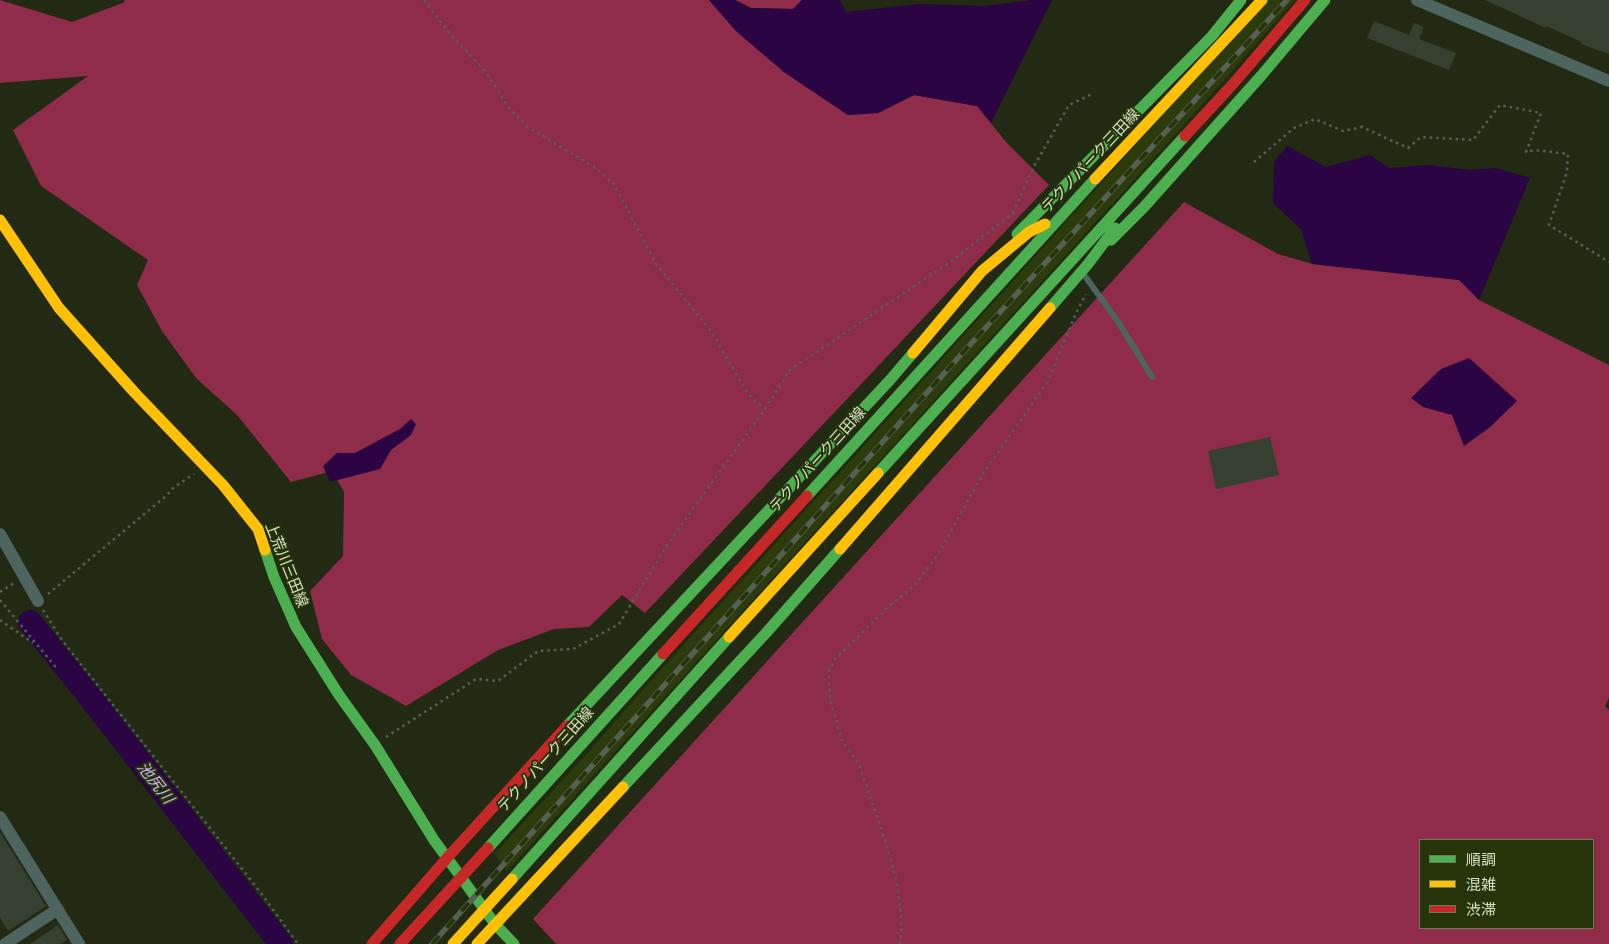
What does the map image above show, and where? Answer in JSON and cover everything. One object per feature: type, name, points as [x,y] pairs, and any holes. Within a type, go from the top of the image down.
[{"type":"main road","points":[[372,944],[447,858],[624,664],[890,380],[982,271],[1027,222],[1212,36],[1241,0]]},
{"type":"main road","name":"テクノパーク三田線","points":[[400,944],[1059,216],[1262,0]]},
{"type":"main road","points":[[453,944],[843,511],[1205,115],[1306,0]]},
{"type":"main road","points":[[1084,267],[1144,208],[1261,76],[1325,0]]},
{"type":"main road","points":[[477,944],[773,626],[1084,267],[1205,115]]},
{"type":"main road","points":[[982,271],[1029,232],[1059,216]]},
{"type":"main road","name":"上荒川三田線","points":[[0,220],[59,308],[135,393],[223,485],[258,529],[274,577],[296,627],[339,695],[375,745],[447,858],[495,924],[514,944]]},
{"type":"street","points":[[1417,0],[1609,81]]},
{"type":"street","points":[[0,534],[38,601]]},
{"type":"street","points":[[0,817],[79,944]]},
{"type":"street","points":[[4,944],[58,909]]},
{"type":"lane","points":[[1084,267],[1091,283],[1119,323],[1152,377]]},
{"type":"path","points":[[424,0],[450,34],[486,72],[509,108],[528,127],[594,168],[614,184],[656,264],[711,331],[748,394],[765,409]]},
{"type":"path","points":[[375,745],[476,678],[498,682],[538,651],[573,649],[619,624],[667,545],[765,409],[790,370],[954,259],[1013,213],[1033,168],[1069,105],[1092,94]]},
{"type":"path","points":[[1254,162],[1294,128],[1315,119],[1343,131],[1362,127],[1408,148],[1421,137],[1473,140],[1500,104],[1541,113],[1526,152],[1534,150],[1568,154],[1567,172],[1549,225],[1609,262]]},
{"type":"path","points":[[1013,213],[1027,222]]},
{"type":"path","points":[[900,944],[902,927],[897,883],[886,843],[859,764],[842,741],[830,700],[829,671],[835,659],[887,608],[915,585],[939,553],[984,472],[1047,383],[1077,311],[1091,283]]},
{"type":"path","points":[[205,466],[173,488],[166,496],[38,601],[62,640],[261,892],[298,944]]},
{"type":"path","points":[[0,592],[24,578]]},
{"type":"path","points":[[0,600],[58,670]]},
{"type":"path","points":[[0,620],[37,645]]},
{"type":"shaded area","points":[[0,0],[72,22],[125,2],[124,0],[709,0],[736,31],[784,72],[848,115],[878,113],[914,95],[977,106],[1006,142],[1049,185],[645,613],[622,595],[589,627],[554,629],[498,650],[406,706],[351,675],[322,639],[310,591],[343,556],[344,492],[332,471],[291,482],[237,415],[196,378],[162,331],[137,285],[148,260],[41,186],[13,130],[88,76],[0,83]]},
{"type":"shaded area","points":[[709,0],[735,0],[751,8],[793,9],[802,0],[840,0],[846,12],[920,4],[983,6],[1033,0],[1052,0],[991,123],[977,106],[914,95],[878,113],[848,115],[784,72],[736,31]]},
{"type":"shaded area","points":[[735,0],[802,0],[793,9],[751,8]]},
{"type":"shaded area","points":[[1267,0],[1295,0],[1194,114],[507,871],[495,853],[585,756]]},
{"type":"shaded area","points":[[1287,146],[1326,167],[1370,155],[1389,168],[1429,165],[1470,170],[1496,168],[1530,178],[1479,300],[1459,280],[1312,264],[1301,229],[1273,203],[1274,162]]},
{"type":"shaded area","points":[[1184,202],[1278,254],[1312,264],[1460,280],[1479,300],[1609,365],[1609,698],[1605,706],[1609,710],[1609,944],[556,944],[533,919]]},
{"type":"shaded area","points":[[1469,358],[1517,401],[1489,428],[1464,446],[1452,415],[1423,407],[1411,398],[1441,369]]},
{"type":"shaded area","points":[[411,419],[416,424],[411,435],[391,450],[380,469],[330,482],[323,466],[337,453],[355,453],[400,429]]},
{"type":"building","points":[[1485,0],[1609,0],[1609,54],[1581,44],[1582,42]]},
{"type":"building","points":[[1374,21],[1409,35],[1414,23],[1424,27],[1419,39],[1456,53],[1449,70],[1367,38]]},
{"type":"building","points":[[1270,437],[1279,475],[1216,489],[1208,451]]},
{"type":"building","points":[[0,832],[46,906],[8,931],[0,918]]},
{"type":"building","points":[[58,925],[67,940],[60,944],[30,944]]},
{"type":"waterway","name":"池尻川","points":[[30,622],[281,944]]},
{"type":"railway","points":[[432,944],[967,348],[1287,0]]},
{"type":"traffic: fast","points":[[1017,234],[1212,36],[1241,0]]},
{"type":"traffic: fast","points":[[1111,240],[1144,207],[1261,76],[1325,0]]},
{"type":"traffic: fast","points":[[878,473],[1185,136]]},
{"type":"traffic: fast","points":[[807,496],[1095,179]]},
{"type":"traffic: fast","points":[[1050,308],[1088,264],[1115,228]]},
{"type":"traffic: fast","points":[[567,726],[913,353]]},
{"type":"traffic: fast","points":[[623,787],[766,633],[840,549]]},
{"type":"traffic: fast","points":[[265,550],[274,577],[296,627],[339,695],[375,745],[434,840],[495,924],[514,944]]},
{"type":"traffic: fast","points":[[512,879],[729,637]]},
{"type":"traffic: fast","points":[[488,848],[663,654]]},
{"type":"traffic: slow","points":[[1095,179],[1262,0]]},
{"type":"traffic: slow","points":[[0,220],[59,308],[135,393],[223,485],[258,529],[265,550]]},
{"type":"traffic: slow","points":[[913,353],[982,271],[1029,232],[1045,224]]},
{"type":"traffic: slow","points":[[840,549],[1050,308]]},
{"type":"traffic: slow","points":[[729,637],[878,473]]},
{"type":"traffic: slow","points":[[477,944],[623,787]]},
{"type":"traffic: slow","points":[[453,944],[512,879]]},
{"type":"traffic: jam","points":[[1185,136],[1233,84],[1305,0]]},
{"type":"traffic: jam","points":[[663,654],[807,496]]},
{"type":"traffic: jam","points":[[372,944],[567,726]]},
{"type":"traffic: jam","points":[[400,944],[488,848]]}]
